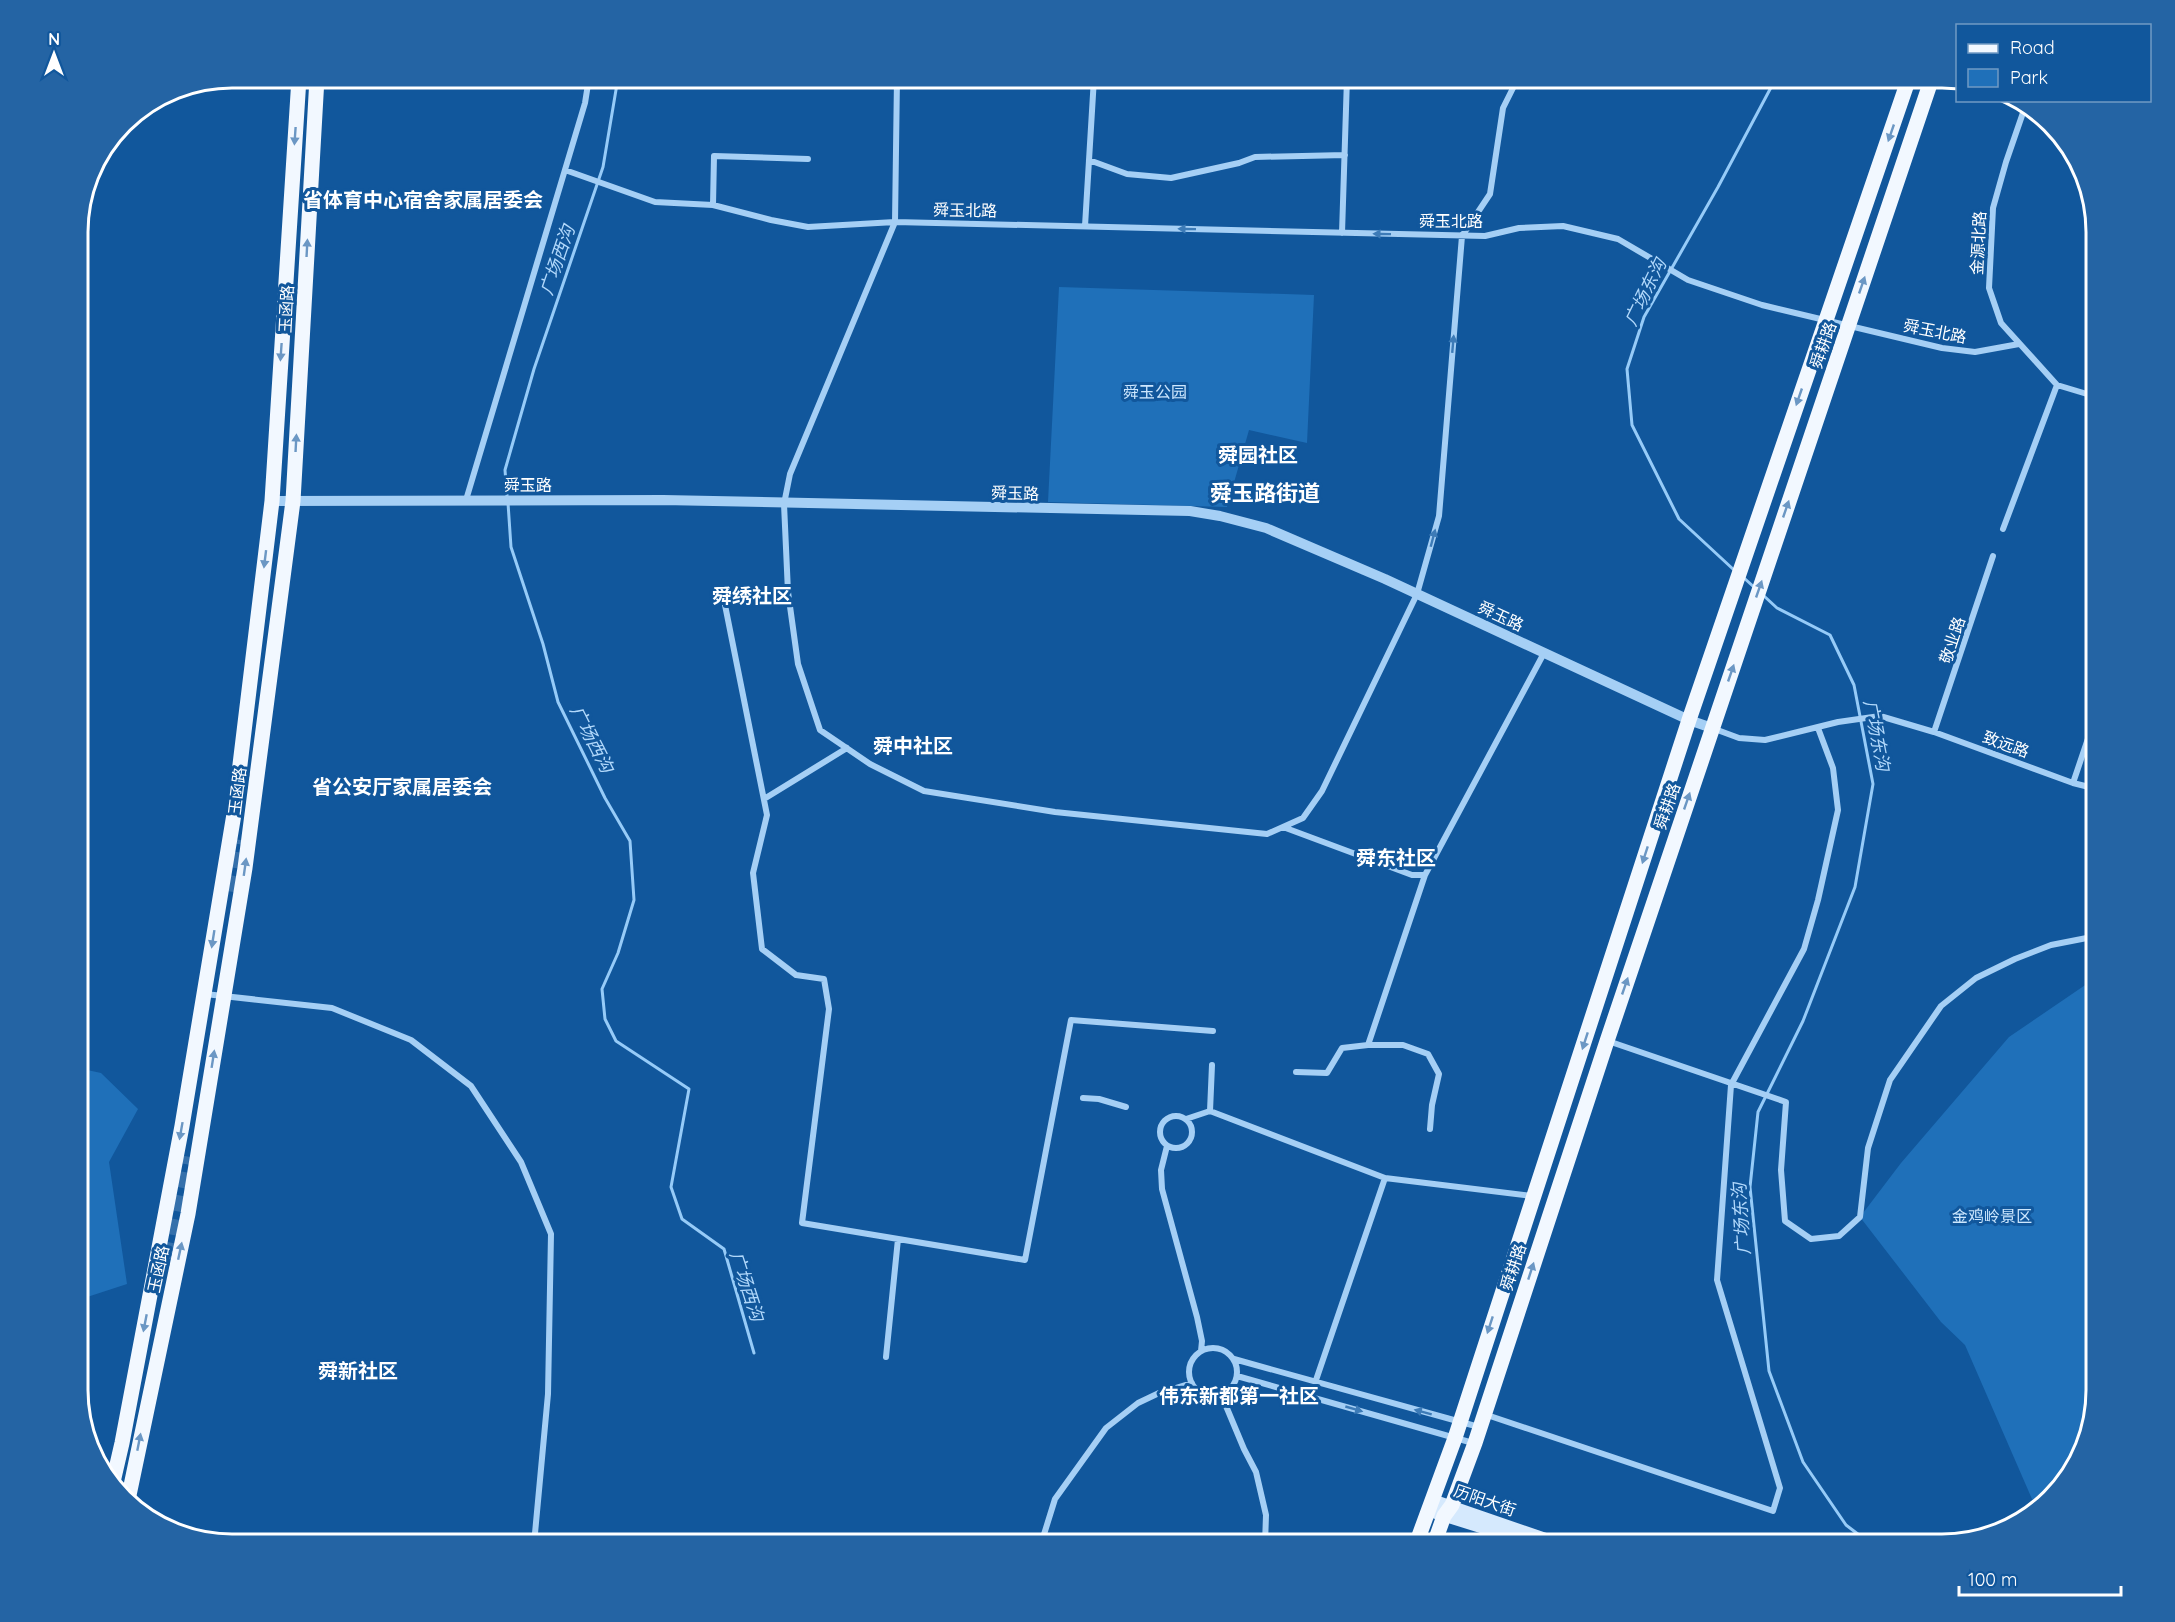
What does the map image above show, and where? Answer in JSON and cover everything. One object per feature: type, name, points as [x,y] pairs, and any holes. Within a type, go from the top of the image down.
[{"type":"main road","name":"舜耕路","points":[[1420,1534],[1455,1438],[1532,1196],[1567,1097],[1743,559],[1906,88]]},
{"type":"main road","name":"舜耕路","points":[[1438,1534],[1475,1443],[1607,1041],[1929,88]]},
{"type":"main road","name":"玉函路","points":[[115,1472],[182,1126],[234,814],[272,501],[298,89]]},
{"type":"main road","name":"玉函路","points":[[130,1490],[188,1214],[247,856],[293,501],[316,89]]},
{"type":"main road","name":"历阳大街","points":[[1430,1505],[1526,1534]]},
{"type":"main road","name":"历阳大街","points":[[1448,1511],[1509,1534]]},
{"type":"street","points":[[1085,226],[1093,88]]},
{"type":"street","points":[[1342,233],[1347,88]]},
{"type":"street","points":[[897,89],[895,222],[790,474],[784,504],[788,592],[798,664],[820,730],[870,764],[924,791],[1054,812],[1267,834],[1303,818],[1322,791],[1417,594],[1439,516],[1462,236],[1490,194],[1503,108],[1513,88]]},
{"type":"street","points":[[466,501],[585,103],[587,89]]},
{"type":"street","name":"金源北路","points":[[2023,114],[1993,208],[1989,288],[2001,323],[2057,385]]},
{"type":"street","points":[[1089,160],[1127,174],[1170,178],[1239,163],[1255,157],[1345,155]]},
{"type":"street","points":[[713,205],[714,156],[808,159]]},
{"type":"street","name":"舜玉北路","points":[[565,170],[655,202],[713,205],[808,227],[895,222],[1485,237],[1519,228],[1563,226],[1617,239],[1688,280],[1762,305],[1942,348],[1976,352],[2019,344]]},
{"type":"street","points":[[2003,529],[2057,385],[2086,394]]},
{"type":"street","name":"舜玉路","points":[[272,501],[663,500],[1190,511],[1266,528],[1417,594],[1689,720],[1712,728]]},
{"type":"street","name":"敬业路","points":[[1934,732],[1993,556]]},
{"type":"street","points":[[788,592],[723,595],[767,815],[753,873],[762,949],[796,975],[824,979],[829,1009],[802,1223],[1025,1260],[1071,1020],[1213,1031]]},
{"type":"street","points":[[1368,1045],[1425,875],[1544,653]]},
{"type":"street","name":"致远路","points":[[1712,728],[1739,738],[1765,740],[1838,722],[1880,716],[1934,732],[2086,786]]},
{"type":"street","points":[[1234,1359],[1237,1376],[1234,1384],[1221,1394],[1205,1394],[1192,1383],[1191,1362],[1201,1351],[1208,1348],[1223,1350],[1234,1359],[1315,1383],[1459,1422],[1482,1421],[1773,1511],[1780,1488],[1718,1280],[1731,1085],[1804,949],[1818,900],[1838,810],[1833,768],[1818,728]]},
{"type":"street","points":[[2073,783],[2086,745]]},
{"type":"street","points":[[764,800],[847,748]]},
{"type":"street","points":[[1283,827],[1412,875],[1425,875]]},
{"type":"street","points":[[1607,1041],[1786,1102],[1781,1170],[1785,1221],[1811,1239],[1839,1236],[1860,1217],[1868,1148],[1890,1080],[1941,1006],[1976,978],[2015,959],[2052,945],[2086,938]]},
{"type":"street","points":[[204,994],[332,1008],[411,1040],[471,1086],[521,1161],[550,1234],[548,1394],[535,1534]]},
{"type":"street","points":[[1296,1072],[1327,1072],[1342,1048],[1403,1045],[1428,1054],[1439,1074],[1432,1105],[1430,1129]]},
{"type":"street","points":[[1210,1111],[1212,1065]]},
{"type":"street","points":[[1083,1098],[1099,1099],[1126,1107]]},
{"type":"street","points":[[1186,1119],[1192,1129],[1187,1144],[1178,1148],[1167,1146],[1159,1134],[1161,1124],[1173,1116],[1186,1119],[1210,1111],[1385,1178],[1532,1196]]},
{"type":"street","points":[[1167,1146],[1161,1170],[1162,1189],[1197,1317],[1202,1341],[1201,1351]]},
{"type":"street","points":[[1315,1383],[1385,1178]]},
{"type":"street","points":[[886,1357],[898,1239]]},
{"type":"street","points":[[1237,1376],[1475,1443]]},
{"type":"street","points":[[1044,1534],[1054,1499],[1106,1428],[1138,1403],[1158,1393],[1192,1383]]},
{"type":"street","points":[[1221,1394],[1256,1472],[1266,1515],[1265,1534]]},
{"type":"green space","name":"舜玉公园","points":[[1059,287],[1314,295],[1307,443],[1249,430],[1227,507],[1048,502]]},
{"type":"green space","name":"金鸡岭景区","points":[[2086,984],[2085,1408],[2076,1444],[2067,1461],[2057,1477],[2034,1500],[1965,1345],[1941,1322],[1860,1217],[1901,1163],[2009,1037]]},
{"type":"green space","points":[[89,1070],[101,1073],[138,1109],[109,1162],[127,1284],[89,1296]]},
{"type":"waterway","name":"广场东沟","points":[[1734,570],[1679,519],[1632,425],[1627,369],[1644,317],[1718,187],[1771,88]]},
{"type":"waterway","name":"广场西沟","points":[[507,496],[505,470],[534,369],[603,167],[616,89]]},
{"type":"waterway","name":"广场西沟","points":[[508,503],[511,547],[543,644],[558,702],[605,798],[630,841],[634,900],[618,953],[602,989],[605,1019],[616,1041],[689,1089],[671,1187],[682,1219],[724,1249],[754,1353]]},
{"type":"waterway","name":"广场东沟","points":[[1744,578],[1755,588]]},
{"type":"waterway","name":"广场东沟","points":[[1764,596],[1777,608],[1830,635],[1854,685],[1873,784],[1855,887],[1803,1021],[1758,1112],[1750,1187],[1769,1371],[1803,1462],[1846,1525],[1858,1534]]},
{"type":"tunnel","points":[[234,892],[241,840]]},
{"type":"tunnel","points":[[171,1259],[190,1157]]},
{"type":"district","name":"省体育中心宿舍家属居委会","points":[[423,199]]},
{"type":"district","name":"舜园社区","points":[[1258,454]]},
{"type":"district","name":"舜玉路街道","points":[[1265,493]]},
{"type":"district","name":"舜绣社区","points":[[752,595]]},
{"type":"district","name":"舜中社区","points":[[913,745]]},
{"type":"district","name":"省公安厅家属居委会","points":[[402,786]]},
{"type":"district","name":"舜东社区","points":[[1396,857]]},
{"type":"district","name":"舜新社区","points":[[358,1370]]},
{"type":"district","name":"伟东新都第一社区","points":[[1239,1395]]}]
